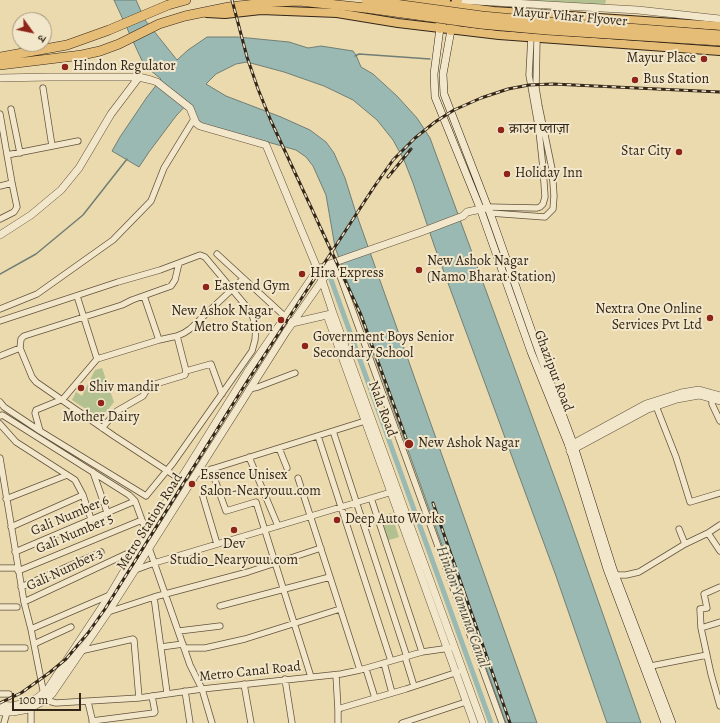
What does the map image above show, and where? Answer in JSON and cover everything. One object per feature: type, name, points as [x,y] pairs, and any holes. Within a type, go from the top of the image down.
[{"type":"highway","points":[[0,57],[66,45],[109,30],[168,5],[186,0]]},
{"type":"highway","name":"Mayur Vihar Flyover","points":[[365,0],[482,16],[540,22],[720,35]]},
{"type":"highway","name":"Mayur Vihar Flyover","points":[[0,65],[82,55],[100,51],[119,44],[159,24],[185,16],[229,7],[299,1],[366,8],[474,23],[547,30],[720,41]]},
{"type":"highway","points":[[440,28],[444,2]]},
{"type":"highway","points":[[451,30],[457,2]]},
{"type":"main road","points":[[398,23],[403,22],[406,19],[410,11],[407,4],[402,0]]},
{"type":"main road","points":[[407,0],[457,2],[510,12],[619,20],[701,21],[720,26]]},
{"type":"main road","points":[[204,13],[225,14],[261,10],[330,13],[363,16],[398,23],[451,30],[534,38],[720,51]]},
{"type":"street","points":[[457,2],[473,1],[638,10],[701,21],[720,19]]},
{"type":"street","name":"Ghazipur Road","points":[[440,28],[434,74],[435,97],[531,352],[572,447],[607,569],[665,723]]},
{"type":"street","name":"Ghazipur Road","points":[[451,30],[443,74],[444,94],[489,210],[616,575],[672,723]]},
{"type":"street","points":[[489,210],[546,217],[553,207],[552,169],[538,106],[534,38]]},
{"type":"street","points":[[318,269],[463,216],[468,217],[479,211],[537,208],[543,204],[543,168],[539,131],[529,75],[534,38]]},
{"type":"street","points":[[0,78],[139,78],[157,82],[190,108],[194,120],[164,168],[151,201],[114,240],[37,294],[0,309]]},
{"type":"street","points":[[0,235],[31,215],[61,190],[79,168],[111,114],[139,78]]},
{"type":"street","points":[[43,88],[52,146]]},
{"type":"street","points":[[11,109],[20,153]]},
{"type":"street","points":[[0,114],[2,137],[17,207],[14,212],[0,219]]},
{"type":"street","name":"Nala Road","points":[[194,120],[200,126],[266,145],[318,269],[330,314],[369,425],[459,672],[467,693],[482,723]]},
{"type":"street","points":[[7,155],[78,141]]},
{"type":"street","points":[[0,186],[12,183]]},
{"type":"street","points":[[540,207],[549,214]]},
{"type":"street","points":[[217,254],[292,323],[330,314]]},
{"type":"street","points":[[0,321],[200,255],[204,256],[233,289],[251,312],[256,326],[255,340],[252,351],[167,470],[146,496],[40,432],[4,407],[0,402]]},
{"type":"street","points":[[337,261],[502,723]]},
{"type":"street","name":"Metro Station Road","points":[[0,705],[11,706],[26,703],[52,694],[108,612],[292,323],[337,261]]},
{"type":"street","points":[[179,263],[175,280],[171,286],[122,305],[24,336],[20,341],[20,348],[32,377],[36,382],[102,428],[180,480],[189,484]]},
{"type":"street","name":"Metro Station Road","points":[[2,712],[13,712],[32,708],[45,697],[47,690],[110,595],[137,549],[248,372],[318,269]]},
{"type":"street","points":[[40,432],[36,410],[63,400],[97,359],[177,336],[190,329],[244,279]]},
{"type":"street","points":[[77,296],[97,359]]},
{"type":"street","points":[[144,296],[159,340]]},
{"type":"street","points":[[290,309],[298,314]]},
{"type":"street","points":[[177,336],[186,371]]},
{"type":"street","points":[[0,356],[20,348]]},
{"type":"street","points":[[102,428],[117,410],[143,396],[149,386],[183,376],[186,371],[211,364],[222,394]]},
{"type":"street","points":[[249,389],[295,373]]},
{"type":"street","points":[[572,447],[646,404],[681,393],[699,390],[720,396]]},
{"type":"street","points":[[572,447],[648,409],[677,399],[699,395],[720,401]]},
{"type":"street","points":[[712,398],[712,404],[720,421]]},
{"type":"street","points":[[656,406],[676,457],[690,502],[720,493]]},
{"type":"street","points":[[0,416],[4,416],[93,472],[129,495],[135,501],[147,534],[149,548],[154,563],[190,665],[202,689],[212,723]]},
{"type":"street","points":[[0,424],[16,442],[76,480],[91,519]]},
{"type":"street","points":[[195,474],[333,431],[369,425]]},
{"type":"street","points":[[333,431],[414,686]]},
{"type":"street","points":[[318,436],[391,661]]},
{"type":"street","points":[[280,448],[287,468]]},
{"type":"street","points":[[249,457],[278,526]]},
{"type":"street","points":[[0,458],[10,527],[21,587],[45,697]]},
{"type":"street","points":[[211,469],[226,512],[256,502],[311,678]]},
{"type":"street","points":[[93,472],[108,512]]},
{"type":"street","points":[[6,499],[67,475]]},
{"type":"street","points":[[298,478],[340,609],[375,698]]},
{"type":"street","points":[[135,570],[394,491]]},
{"type":"street","points":[[10,527],[83,495]]},
{"type":"street","points":[[203,497],[217,544]]},
{"type":"street","points":[[371,498],[422,652]]},
{"type":"street","name":"Gali Number 6","points":[[15,552],[135,501]]},
{"type":"street","name":"Gali Number 5","points":[[18,570],[142,520]]},
{"type":"street","points":[[616,575],[626,575],[639,572],[720,525]]},
{"type":"street","points":[[679,529],[685,544]]},
{"type":"street","points":[[708,533],[720,550]]},
{"type":"street","points":[[108,612],[154,597],[223,579],[321,548]]},
{"type":"street","name":"Gali Number 3","points":[[24,602],[137,549]]},
{"type":"street","points":[[21,587],[101,552]]},
{"type":"street","points":[[0,568],[18,570]]},
{"type":"street","points":[[220,606],[330,578]]},
{"type":"street","points":[[720,587],[704,594],[707,608],[700,609],[701,628],[720,706]]},
{"type":"street","points":[[31,629],[110,595]]},
{"type":"street","points":[[154,597],[166,693]]},
{"type":"street","points":[[0,607],[17,607]]},
{"type":"street","points":[[161,647],[184,646],[205,648],[232,643],[246,640],[340,609]]},
{"type":"street","points":[[701,628],[720,622]]},
{"type":"street","points":[[179,631],[220,626]]},
{"type":"street","points":[[34,644],[71,627]]},
{"type":"street","points":[[80,651],[134,639],[139,698]]},
{"type":"street","name":"Metro Canal Road","points":[[45,697],[56,703],[88,702],[139,698],[166,693],[286,679],[336,675],[363,670],[422,652],[451,647]]},
{"type":"street","points":[[0,648],[25,648]]},
{"type":"street","points":[[651,666],[707,655]]},
{"type":"street","points":[[384,663],[392,693]]},
{"type":"street","points":[[338,710],[459,672]]},
{"type":"street","points":[[336,675],[338,723]]},
{"type":"street","points":[[286,679],[292,723]]},
{"type":"street","points":[[244,684],[251,723]]},
{"type":"street","points":[[185,691],[190,723]]},
{"type":"street","name":"Nala Road","points":[[467,693],[466,702],[474,723]]},
{"type":"street","points":[[0,694],[9,694]]},
{"type":"street","points":[[88,702],[93,722],[154,713],[152,696]]},
{"type":"street","points":[[402,723],[466,702]]},
{"type":"street","points":[[31,723],[32,708]]},
{"type":"street","points":[[2,712],[4,723]]},
{"type":"green space","points":[[527,0],[606,0],[604,8]]},
{"type":"green space","points":[[102,368],[114,402],[102,417],[98,417],[72,400],[76,392],[82,396],[95,370]]},
{"type":"green space","points":[[391,513],[399,537],[386,541],[378,517]]},
{"type":"water","points":[[114,0],[136,0],[145,20],[177,60],[188,50],[207,37],[238,37],[289,42],[308,48],[321,46],[353,51],[361,67],[373,74],[397,96],[417,118],[430,138],[565,506],[641,723],[607,723],[556,576],[434,245],[413,183],[404,160],[393,140],[377,120],[353,100],[324,86],[284,72],[247,62],[236,64],[216,74],[206,84],[226,96],[310,130],[326,142],[334,153],[345,178],[355,210],[537,723],[506,723],[335,247],[326,195],[313,166],[306,157],[296,150],[197,122],[188,103],[176,116],[139,167],[112,151],[147,97],[161,79],[144,65]]},
{"type":"waterway","points":[[355,56],[359,54],[430,59]]},
{"type":"waterway","points":[[0,274],[36,254],[83,215],[127,159]]},
{"type":"waterway","name":"Hindon Yamuna Canal","points":[[329,274],[491,723]]},
{"type":"railway","points":[[232,0],[247,57],[258,89],[271,121],[361,315],[407,441]]},
{"type":"railway","points":[[0,703],[21,693],[49,673],[66,659],[88,633],[105,609],[243,388],[374,187],[393,160],[415,138],[435,122],[454,110],[481,98],[508,89],[529,85],[553,84],[720,92]]},
{"type":"railway","points":[[388,177],[411,149]]},
{"type":"railway","points":[[433,503],[510,723]]},
{"type":"place","name":"Mayur Place","points":[[704,59]]},
{"type":"place","name":"Hindon Regulator","points":[[65,67]]},
{"type":"place","name":"Bus Station","points":[[635,80]]},
{"type":"place","name":"क्राउन प्लाज़ा","points":[[501,130]]},
{"type":"place","name":"Star City","points":[[679,152]]},
{"type":"place","name":"Holiday Inn","points":[[507,174]]},
{"type":"place","name":"New Ashok Nagar (Namo Bharat Station)","points":[[419,270]]},
{"type":"place","name":"Hira Express","points":[[302,274]]},
{"type":"place","name":"Eastend Gym","points":[[206,287]]},
{"type":"place","name":"Nextra One Online Services Pvt Ltd","points":[[710,318]]},
{"type":"place","name":"New Ashok Nagar Metro Station","points":[[281,320]]},
{"type":"place","name":"Government Boys Senior Secondary School","points":[[305,346]]},
{"type":"place","name":"Shiv mandir","points":[[81,388]]},
{"type":"place","name":"Mother Dairy","points":[[101,403]]},
{"type":"place","name":"New Ashok Nagar","points":[[409,444]]},
{"type":"place","name":"Essence Unisex Salon-Nearyouu.com","points":[[192,484]]},
{"type":"place","name":"Deep Auto Works","points":[[337,520]]},
{"type":"place","name":"Dev Studio_Nearyouu.com","points":[[234,530]]}]
